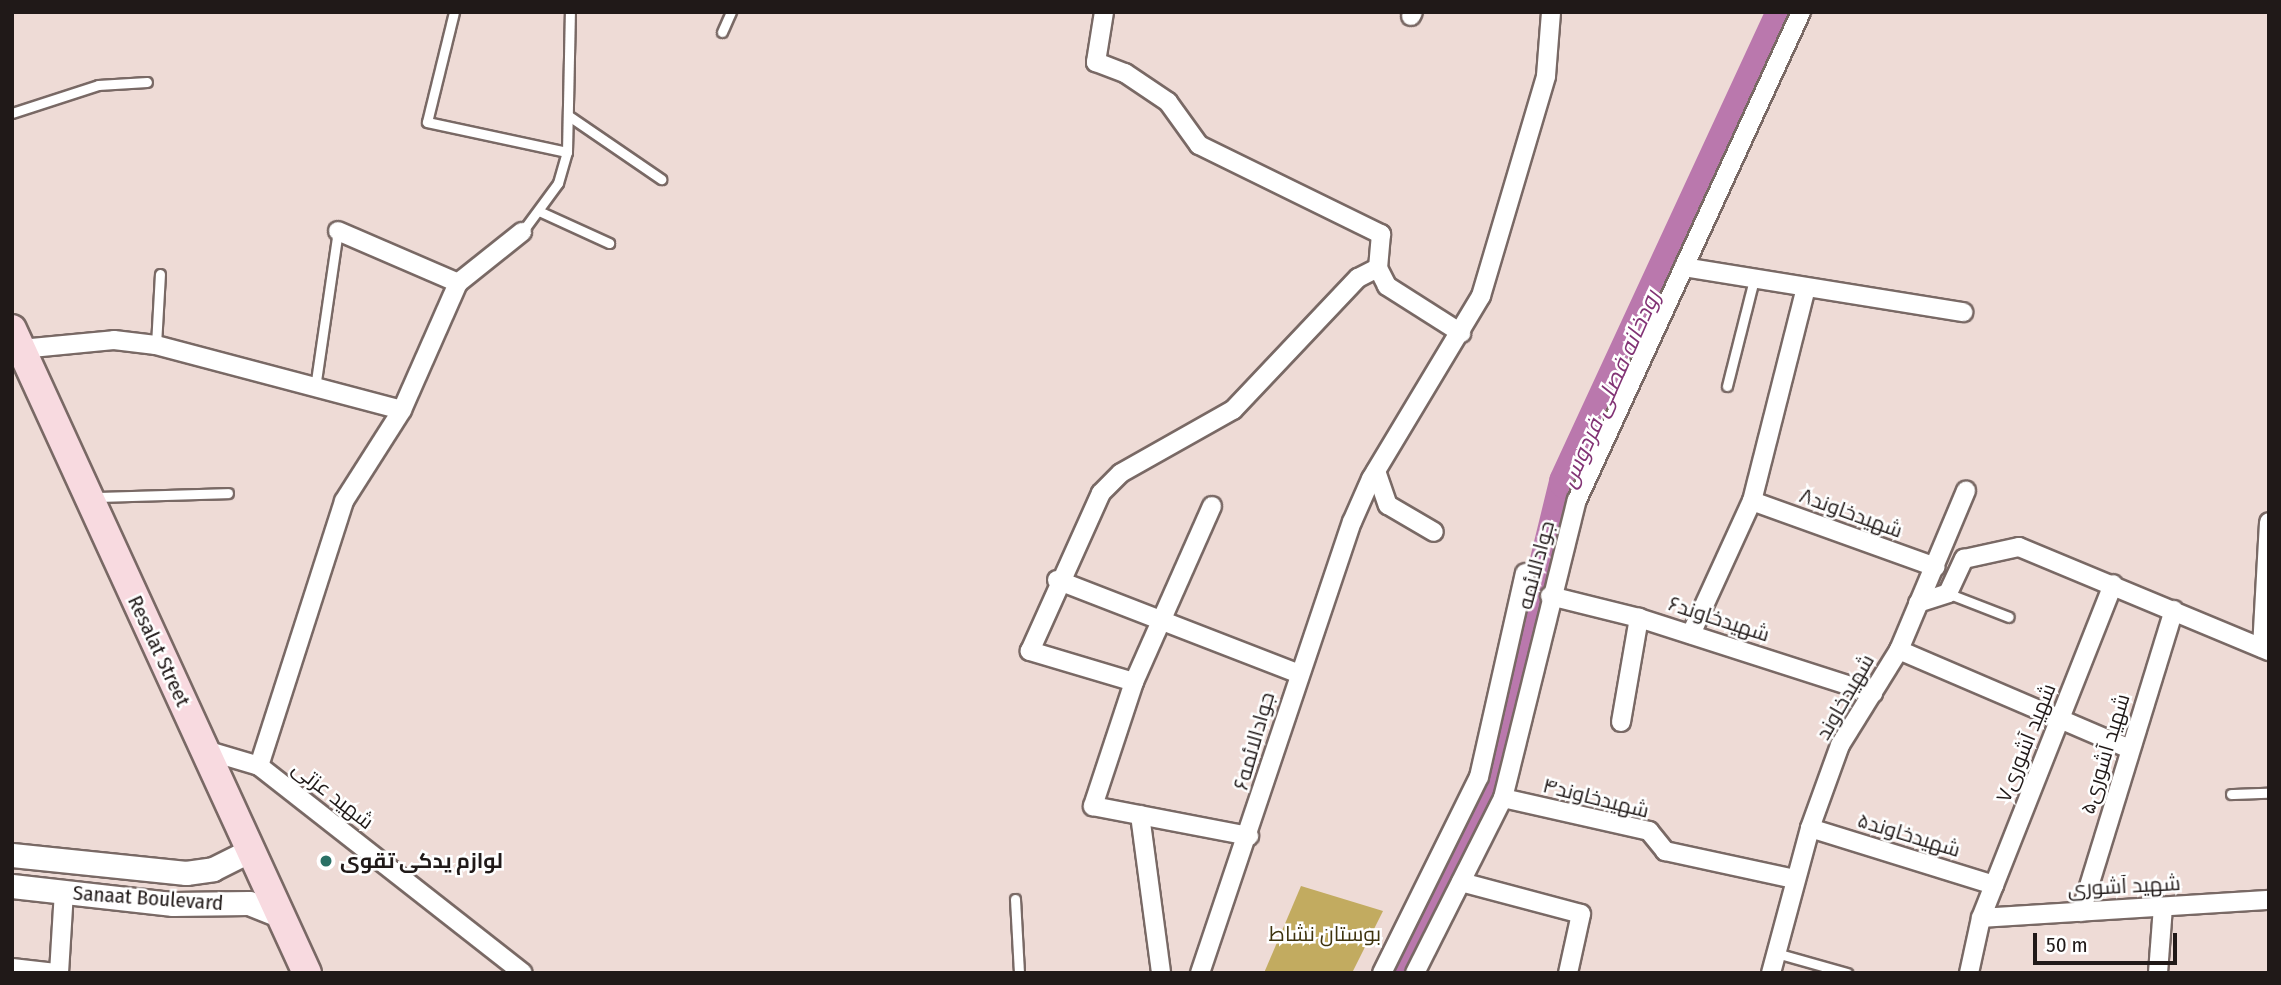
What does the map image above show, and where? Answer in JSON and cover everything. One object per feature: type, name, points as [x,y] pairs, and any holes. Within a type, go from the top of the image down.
[{"type":"main road","name":"Resalat Street","points":[[17,339],[307,973]]},
{"type":"street","points":[[1104,12],[1096,62],[1125,73],[1168,102],[1199,145],[1381,234],[1378,268],[1387,286],[1461,333]]},
{"type":"street","name":"جوادالائمه۶","points":[[1200,973],[1250,836],[1297,673],[1352,522],[1376,471],[1481,296],[1546,76],[1551,12]]},
{"type":"street","name":"جوادالائمه","points":[[1415,973],[1503,798],[1550,596],[1577,500],[1801,12]]},
{"type":"street","points":[[338,231],[458,283]]},
{"type":"street","points":[[259,766],[344,501],[402,410],[458,283],[522,232]]},
{"type":"street","points":[[1684,267],[1963,312]]},
{"type":"street","points":[[1133,682],[1030,651],[1058,580],[1108,487],[1233,410],[1358,278],[1378,268]]},
{"type":"street","points":[[1691,634],[1752,501],[1806,288]]},
{"type":"street","points":[[17,339],[114,340],[156,345],[402,410]]},
{"type":"street","points":[[1376,471],[1388,505],[1434,532]]},
{"type":"street","name":"شهیدخاوند","points":[[1770,973],[1810,828],[1840,745],[1899,650],[1966,491]]},
{"type":"street","name":"شهیدخاوند۸","points":[[1752,501],[1935,567]]},
{"type":"street","points":[[1212,506],[1133,682],[1093,806],[1250,836]]},
{"type":"street","points":[[1918,603],[1948,593],[1964,559],[2019,547],[2265,649],[2268,530]]},
{"type":"street","name":"جوادالائمه","points":[[1381,973],[1479,777],[1525,573]]},
{"type":"street","points":[[1058,580],[1297,673]]},
{"type":"street","name":"شهید آشوری۷","points":[[1969,973],[1981,918],[2113,584]]},
{"type":"street","name":"شهیدخاوند۶","points":[[1550,596],[1639,618],[1873,693]]},
{"type":"street","name":"شهید آشوری۵","points":[[2081,912],[2174,610]]},
{"type":"street","points":[[1622,722],[1639,618]]},
{"type":"street","points":[[1899,650],[2130,749]]},
{"type":"street","name":"شهید عزتی","points":[[205,750],[259,766],[523,973]]},
{"type":"street","name":"شهیدخاوند۴","points":[[1503,798],[1649,831],[1665,851],[1795,879]]},
{"type":"street","points":[[1140,815],[1161,973]]},
{"type":"street","name":"شهیدخاوند۵","points":[[1810,828],[1994,885]]},
{"type":"street","name":"Sanaat Boulevard","points":[[12,855],[186,873],[213,869],[251,850]]},
{"type":"street","points":[[12,968],[58,973],[66,860]]},
{"type":"street","points":[[1461,882],[1581,914],[1568,973]]},
{"type":"street","name":"Sanaat Boulevard","points":[[12,886],[173,904],[249,902],[281,915]]},
{"type":"street","name":"شهید آشوری","points":[[1981,918],[2269,900]]},
{"type":"street","points":[[2158,973],[2163,907]]},
{"type":"lane","points":[[454,12],[427,122],[567,152]]},
{"type":"lane","points":[[522,232],[541,212],[558,183],[567,152],[569,116],[566,29],[570,12]]},
{"type":"lane","points":[[722,32],[731,12]]},
{"type":"lane","points":[[12,113],[98,85],[147,82]]},
{"type":"lane","points":[[569,116],[661,179]]},
{"type":"lane","points":[[541,212],[609,243]]},
{"type":"lane","points":[[314,388],[338,231]]},
{"type":"lane","points":[[156,345],[160,274]]},
{"type":"lane","points":[[1727,386],[1754,279]]},
{"type":"lane","points":[[89,497],[228,493]]},
{"type":"lane","points":[[1926,585],[2008,617]]},
{"type":"lane","points":[[2231,794],[2269,793]]},
{"type":"lane","points":[[1015,900],[1019,973]]},
{"type":"lane","points":[[1775,952],[1847,973]]},
{"type":"green space","name":"بوستان نشاط","points":[[1301,886],[1383,911],[1352,973],[1264,973]]},
{"type":"waterway","name":"رودخانه فصلی فردوس","points":[[1399,973],[1496,769],[1566,481],[1783,12]]},
{"type":"place","name":"لوازم یدکی تقوی","points":[[326,861]]}]
